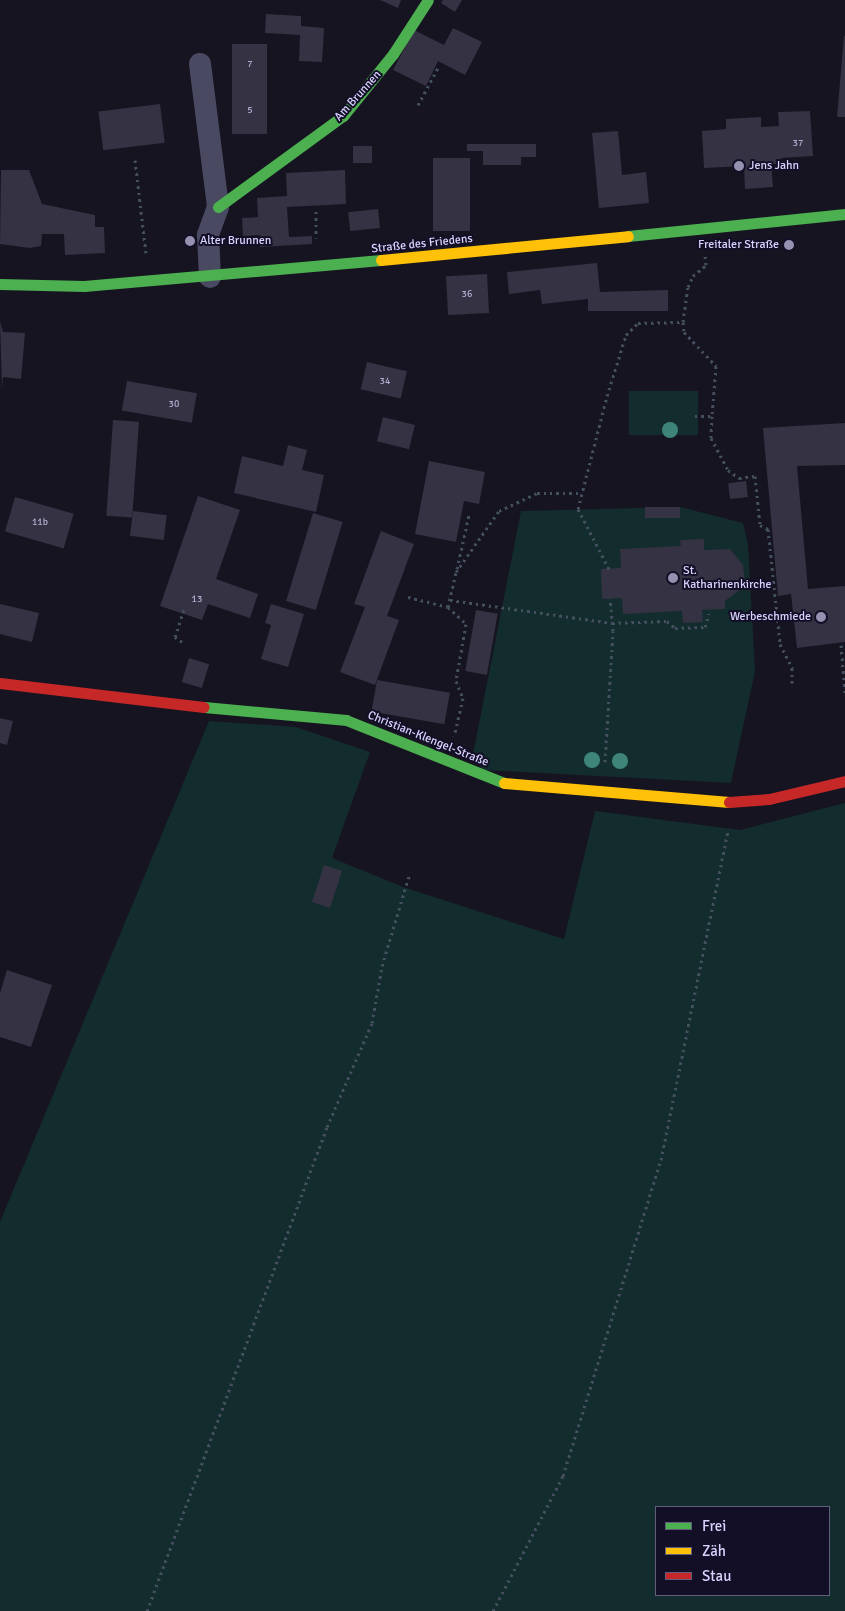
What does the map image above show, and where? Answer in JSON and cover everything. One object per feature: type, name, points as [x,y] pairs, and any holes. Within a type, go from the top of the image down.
[{"type":"street","name":"Am Brunnen","points":[[218,207],[343,116],[394,54],[428,0]]},
{"type":"street","points":[[200,64],[218,207],[208,235],[210,278]]},
{"type":"street","name":"Straße des Friedens","points":[[0,284],[84,286],[210,278],[845,214]]},
{"type":"street","name":"Christian-Klengel-Straße","points":[[0,683],[67,694],[346,720],[448,760],[495,782],[603,793],[734,802],[769,799],[845,781]]},
{"type":"path","points":[[418,105],[439,66]]},
{"type":"path","points":[[135,160],[146,258]]},
{"type":"path","points":[[316,211],[316,244]]},
{"type":"path","points":[[705,252],[706,266],[693,276],[688,288],[683,322],[684,332],[716,366],[711,438],[728,470],[739,478],[755,476],[760,525],[768,530],[780,644],[792,668],[792,682]]},
{"type":"path","points":[[609,569],[578,509],[579,493],[626,335],[638,323],[683,322]]},
{"type":"path","points":[[695,416],[712,416]]},
{"type":"path","points":[[456,572],[499,511],[537,493],[579,493]]},
{"type":"path","points":[[448,607],[468,515]]},
{"type":"path","points":[[408,597],[448,607],[466,624],[456,681],[462,698],[448,760]]},
{"type":"path","points":[[603,793],[612,623],[610,598]]},
{"type":"path","points":[[450,600],[612,623],[667,621],[675,628],[705,627],[709,614]]},
{"type":"path","points":[[182,642],[175,637],[184,609]]},
{"type":"path","points":[[841,645],[845,694]]},
{"type":"path","points":[[493,1611],[563,1476],[661,1160],[734,802]]},
{"type":"path","points":[[147,1611],[327,1127],[372,1023],[382,966],[410,876]]},
{"type":"green space","points":[[629,391],[698,391],[698,435],[629,435]]},
{"type":"green space","points":[[680,507],[743,523],[748,545],[755,671],[731,783],[483,770],[473,754],[521,511]]},
{"type":"green space","points":[[209,721],[296,727],[370,752],[332,858],[403,887],[564,939],[595,811],[740,830],[845,803],[845,1611],[0,1611],[0,1222]]},
{"type":"building","points":[[380,0],[401,0],[398,8]]},
{"type":"building","points":[[443,0],[462,0],[455,12],[441,3]]},
{"type":"building","points":[[266,14],[301,16],[301,26],[324,28],[322,62],[299,61],[300,35],[265,33]]},
{"type":"building","points":[[453,28],[482,42],[465,75],[438,61],[426,86],[393,70],[414,30],[444,45]]},
{"type":"building","points":[[844,36],[845,117],[837,117]]},
{"type":"building","points":[[232,44],[267,44],[267,134],[232,134]]},
{"type":"building","points":[[160,104],[165,143],[103,150],[98,112]]},
{"type":"building","points":[[810,111],[813,156],[781,158],[781,164],[771,164],[773,187],[745,189],[744,166],[704,168],[702,131],[726,129],[726,119],[761,117],[761,127],[779,126],[778,112]]},
{"type":"building","points":[[618,131],[622,175],[646,172],[649,203],[599,208],[592,133]]},
{"type":"building","points":[[467,144],[536,144],[536,157],[521,157],[521,165],[483,165],[483,151],[467,151]]},
{"type":"building","points":[[353,146],[372,146],[372,163],[353,163]]},
{"type":"building","points":[[433,158],[470,158],[470,231],[433,231]]},
{"type":"building","points":[[1,170],[29,170],[42,204],[95,215],[95,227],[104,227],[105,253],[65,255],[64,234],[42,234],[41,246],[30,248],[0,244]]},
{"type":"building","points":[[345,170],[346,204],[287,207],[289,237],[312,236],[312,244],[260,247],[260,235],[243,236],[242,218],[258,217],[257,198],[287,196],[286,173]]},
{"type":"building","points":[[378,209],[380,228],[350,231],[348,212]]},
{"type":"building","points":[[597,263],[600,292],[668,290],[668,311],[588,311],[588,299],[542,304],[540,290],[509,294],[507,272]]},
{"type":"building","points":[[487,274],[489,313],[448,315],[446,276]]},
{"type":"building","points":[[0,321],[3,332],[25,333],[21,379],[3,377],[2,389]]},
{"type":"building","points":[[367,362],[407,371],[401,399],[361,389]]},
{"type":"building","points":[[127,381],[197,393],[192,423],[122,411]]},
{"type":"building","points":[[383,417],[415,425],[409,449],[377,441]]},
{"type":"building","points":[[113,420],[139,422],[132,518],[106,516]]},
{"type":"building","points":[[845,423],[845,465],[797,466],[808,589],[845,586],[845,642],[797,648],[791,594],[778,596],[763,428]]},
{"type":"building","points":[[288,445],[307,450],[302,470],[324,475],[316,512],[234,493],[242,456],[283,466]]},
{"type":"building","points":[[429,461],[485,472],[479,504],[464,501],[456,542],[415,534]]},
{"type":"building","points":[[746,481],[748,497],[730,499],[728,483]]},
{"type":"building","points":[[198,496],[240,510],[216,579],[258,594],[250,618],[208,604],[202,620],[160,606]]},
{"type":"building","points":[[15,497],[74,514],[64,548],[5,532]]},
{"type":"building","points":[[645,507],[680,507],[680,518],[645,518]]},
{"type":"building","points":[[133,511],[167,515],[164,540],[130,536]]},
{"type":"building","points":[[313,513],[343,522],[316,610],[286,601]]},
{"type":"building","points":[[381,531],[414,544],[387,616],[399,620],[375,685],[340,672],[365,607],[354,604]]},
{"type":"building","name":"St. Katharinenkirche","points":[[704,539],[704,550],[730,549],[743,565],[745,586],[725,601],[725,609],[702,610],[703,622],[683,623],[682,611],[623,614],[622,598],[602,599],[601,569],[621,568],[620,549],[681,546],[680,540]]},
{"type":"building","points":[[0,604],[39,613],[32,642],[0,634]]},
{"type":"building","points":[[271,604],[304,614],[288,667],[261,659],[271,625],[265,623]]},
{"type":"building","points":[[476,610],[498,614],[487,675],[465,671]]},
{"type":"building","points":[[189,658],[209,664],[202,688],[182,682]]},
{"type":"building","points":[[377,680],[450,693],[444,724],[371,712]]},
{"type":"building","points":[[0,718],[13,721],[7,745],[0,743]]},
{"type":"building","points":[[324,865],[342,871],[330,908],[312,902]]},
{"type":"building","points":[[7,970],[52,985],[31,1047],[0,1037],[0,993]]},
{"type":"traffic: fast","points":[[218,207],[343,116],[393,54],[428,0]]},
{"type":"traffic: fast","points":[[628,236],[845,214]]},
{"type":"traffic: fast","points":[[0,284],[84,286],[381,260]]},
{"type":"traffic: fast","points":[[204,707],[346,720],[504,783]]},
{"type":"traffic: slow","points":[[381,260],[628,236]]},
{"type":"traffic: slow","points":[[504,783],[729,802]]},
{"type":"traffic: jam","points":[[0,683],[204,707]]},
{"type":"traffic: jam","points":[[729,802],[769,799],[845,781]]},
{"type":"place","name":"Jens Jahn","points":[[739,166]]},
{"type":"place","name":"Alter Brunnen","points":[[190,241]]},
{"type":"place","name":"Freitaler Straße","points":[[789,245]]},
{"type":"place","name":"St. Katharinenkirche","points":[[673,578]]},
{"type":"place","name":"Werbeschmiede","points":[[821,617]]}]
